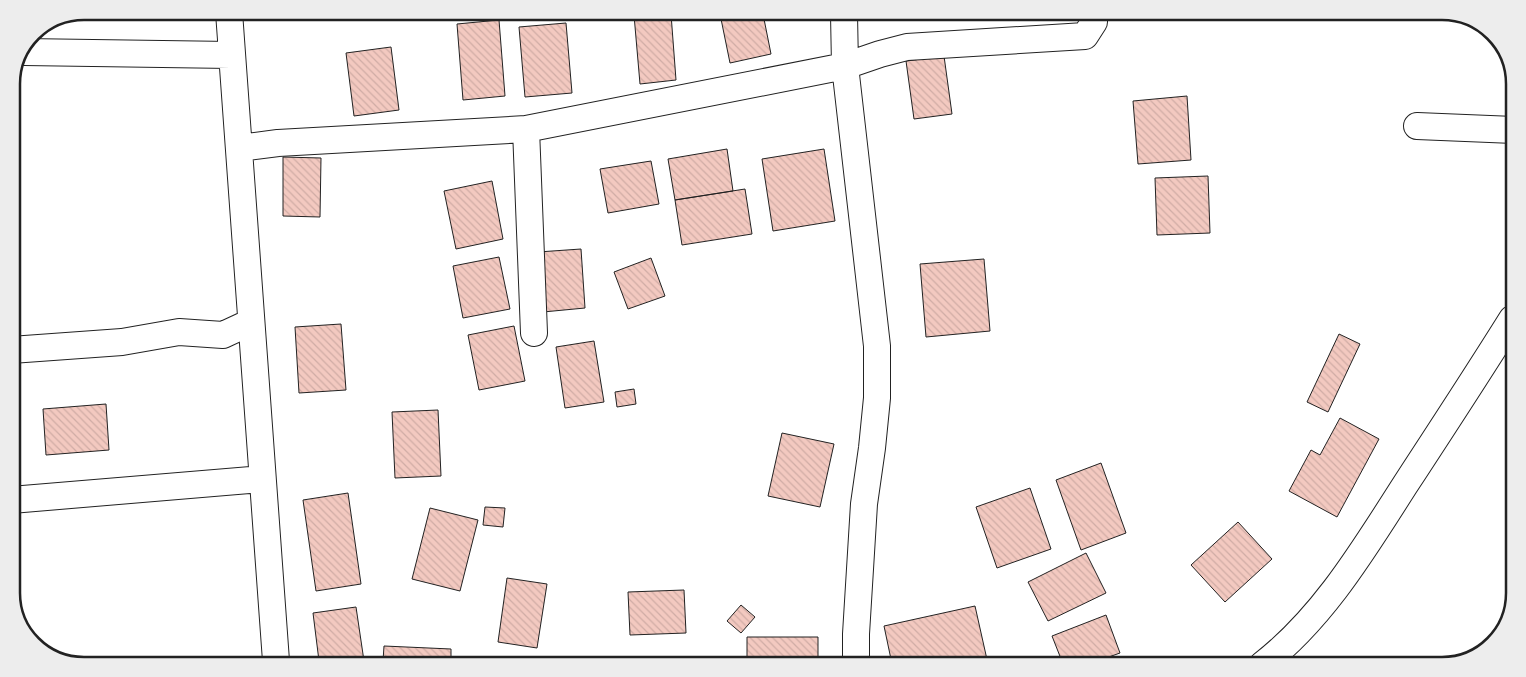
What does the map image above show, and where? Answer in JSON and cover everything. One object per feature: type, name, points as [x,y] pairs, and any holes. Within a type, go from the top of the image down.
[{"type":"street","points":[[229,20],[276,657]]},
{"type":"street","points":[[844,20],[845,66],[878,346],[877,398],[864,504],[856,657]]},
{"type":"street","points":[[239,148],[278,142],[526,129],[845,66],[880,54],[907,48],[1085,36],[1094,20]]},
{"type":"street","points":[[29,52],[231,55]]},
{"type":"street","points":[[1417,126],[1506,130]]},
{"type":"street","points":[[526,129],[534,334]]},
{"type":"street","points":[[20,349],[122,342],[178,332],[223,335],[251,322]]},
{"type":"street","points":[[1273,657],[1282,650],[1327,601],[1370,540],[1506,336]]},
{"type":"street","points":[[20,499],[262,479]]},
{"type":"building","points":[[499,20],[505,96],[463,100],[457,24]]},
{"type":"building","points":[[634,20],[671,20],[676,80],[640,84]]},
{"type":"building","points":[[721,20],[764,20],[771,54],[730,63]]},
{"type":"building","points":[[566,23],[572,93],[525,97],[519,27]]},
{"type":"building","points":[[391,47],[399,110],[354,116],[346,53]]},
{"type":"building","points":[[944,56],[952,114],[914,119],[906,61]]},
{"type":"building","points":[[1187,96],[1191,160],[1138,164],[1133,101]]},
{"type":"building","points":[[727,149],[733,191],[675,200],[668,159]]},
{"type":"building","points":[[824,149],[835,221],[773,231],[762,159]]},
{"type":"building","points":[[283,157],[321,158],[320,217],[283,216]]},
{"type":"building","points":[[651,161],[659,204],[608,213],[600,169]]},
{"type":"building","points":[[1208,176],[1210,233],[1157,235],[1155,178]]},
{"type":"building","points":[[492,181],[503,239],[456,249],[444,191]]},
{"type":"building","points":[[745,189],[752,234],[682,245],[675,200]]},
{"type":"building","points":[[581,249],[585,308],[543,312],[538,252]]},
{"type":"building","points":[[499,257],[510,309],[463,318],[453,266]]},
{"type":"building","points":[[651,258],[665,296],[628,309],[614,272]]},
{"type":"building","points":[[984,259],[990,331],[926,337],[920,264]]},
{"type":"building","points":[[341,324],[346,390],[299,393],[295,327]]},
{"type":"building","points":[[514,326],[525,381],[479,390],[468,335]]},
{"type":"building","points":[[1339,334],[1360,344],[1328,412],[1307,402]]},
{"type":"building","points":[[594,341],[604,402],[565,408],[556,347]]},
{"type":"building","points":[[634,389],[636,404],[617,407],[615,392]]},
{"type":"building","points":[[106,404],[109,450],[46,455],[43,409]]},
{"type":"building","points":[[438,410],[441,476],[395,478],[392,412]]},
{"type":"building","points":[[1340,418],[1379,439],[1337,517],[1289,491],[1311,450],[1320,455]]},
{"type":"building","points":[[782,433],[834,444],[820,507],[768,496]]},
{"type":"building","points":[[1101,463],[1126,533],[1081,550],[1056,480]]},
{"type":"building","points":[[1030,488],[1051,549],[997,568],[976,507]]},
{"type":"building","points":[[348,493],[361,584],[316,591],[303,500]]},
{"type":"building","points":[[485,507],[505,508],[503,527],[483,525]]},
{"type":"building","points":[[430,508],[478,520],[460,591],[412,579]]},
{"type":"building","points":[[1238,522],[1272,559],[1225,602],[1191,565]]},
{"type":"building","points":[[1086,553],[1106,593],[1048,621],[1028,582]]},
{"type":"building","points":[[507,578],[547,584],[537,648],[498,642]]},
{"type":"building","points":[[684,590],[686,633],[630,635],[628,592]]},
{"type":"building","points":[[741,605],[755,617],[741,633],[727,621]]},
{"type":"building","points":[[975,606],[986,657],[891,657],[884,626]]},
{"type":"building","points":[[356,607],[363,657],[318,657],[313,613]]},
{"type":"building","points":[[1106,615],[1120,653],[1109,657],[1060,657],[1052,636]]},
{"type":"building","points":[[747,637],[818,637],[818,657],[747,657]]},
{"type":"building","points":[[384,646],[451,649],[451,657],[383,657]]}]
